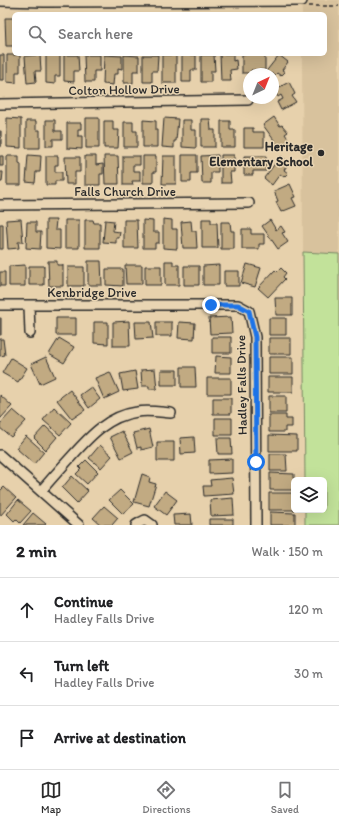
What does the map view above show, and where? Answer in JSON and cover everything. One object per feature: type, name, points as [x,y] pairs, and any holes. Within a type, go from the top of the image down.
[{"type":"street","points":[[0,1],[302,1]]},
{"type":"street","name":"Colton Hollow Drive","points":[[0,104],[243,100]]},
{"type":"street","name":"Falls Church Drive","points":[[0,205],[249,203]]},
{"type":"street","name":"Kenbridge Drive","points":[[0,305],[184,304]]},
{"type":"street","name":"Hadley Falls Drive","points":[[184,304],[238,305],[249,311],[255,337],[256,525]]},
{"type":"street","points":[[29,305],[30,333]]},
{"type":"street","points":[[41,490],[90,437],[109,421],[123,415],[136,412],[171,412]]},
{"type":"street","points":[[0,455],[79,525]]},
{"type":"street","points":[[136,525],[145,520],[152,525]]},
{"type":"shaded area","name":"Heritage Elementary School","points":[[301,0],[339,0],[339,254],[303,252],[302,56],[327,56],[327,12],[302,12]]},
{"type":"green space","points":[[303,252],[339,254],[339,525],[305,525],[305,513],[327,513],[327,477],[305,477]]},
{"type":"building","points":[[5,18],[12,18],[12,46],[6,46]]},
{"type":"building","points":[[0,55],[4,55],[4,80],[0,80]]},
{"type":"building","points":[[7,55],[20,56],[20,72],[16,72],[16,83],[7,82]]},
{"type":"building","points":[[25,56],[40,56],[41,71],[35,71],[36,82],[27,83]]},
{"type":"building","points":[[46,56],[60,56],[60,76],[55,76],[55,84],[46,83]]},
{"type":"building","points":[[64,56],[78,56],[79,71],[74,71],[74,82],[64,81]]},
{"type":"building","points":[[84,56],[100,56],[100,71],[94,71],[94,82],[85,82]]},
{"type":"building","points":[[104,56],[122,56],[122,69],[118,68],[118,74],[114,74],[113,85],[103,84]]},
{"type":"building","points":[[124,56],[139,56],[139,71],[133,71],[133,83],[124,83]]},
{"type":"building","points":[[143,56],[158,56],[157,71],[152,71],[152,82],[143,82]]},
{"type":"building","points":[[162,56],[176,56],[176,83],[162,83]]},
{"type":"building","points":[[182,56],[196,56],[196,70],[191,70],[191,82],[182,82]]},
{"type":"building","points":[[201,56],[214,56],[215,71],[211,71],[211,82],[201,82]]},
{"type":"building","points":[[220,56],[233,56],[233,61],[236,60],[237,69],[230,70],[231,81],[221,81]]},
{"type":"building","points":[[242,56],[265,56],[265,68],[243,68],[243,73]]},
{"type":"building","points":[[278,56],[288,62],[282,70],[285,72],[281,76],[279,74],[279,68],[269,68]]},
{"type":"building","points":[[289,82],[295,94],[292,96],[296,102],[281,110],[278,104],[279,101],[283,99],[281,95],[279,96],[279,87]]},
{"type":"building","points":[[274,117],[280,126],[282,125],[288,132],[285,134],[289,140],[279,147],[263,125]]},
{"type":"building","points":[[7,118],[21,119],[21,148],[7,147]]},
{"type":"building","points":[[86,118],[99,118],[99,148],[86,148]]},
{"type":"building","points":[[164,118],[178,119],[174,148],[162,147]]},
{"type":"building","points":[[201,119],[210,119],[211,130],[215,130],[215,147],[201,147]]},
{"type":"building","points":[[46,120],[55,120],[55,131],[62,131],[62,139],[53,139],[53,146],[46,146]]},
{"type":"building","points":[[143,120],[156,121],[157,147],[143,147]]},
{"type":"building","points":[[182,120],[191,120],[191,130],[196,130],[196,148],[182,147]]},
{"type":"building","points":[[26,121],[36,121],[36,130],[40,130],[40,148],[26,148]]},
{"type":"building","points":[[104,121],[113,121],[113,130],[119,130],[118,148],[104,148]]},
{"type":"building","points":[[221,121],[230,121],[230,130],[235,130],[235,147],[221,147]]},
{"type":"building","points":[[124,122],[133,122],[133,131],[137,131],[137,147],[124,147]]},
{"type":"building","points":[[67,123],[81,123],[81,129],[78,129],[78,136],[82,136],[82,149],[67,148]]},
{"type":"building","points":[[244,128],[253,128],[253,132],[264,132],[264,147],[244,147]]},
{"type":"building","points":[[1,131],[1,147],[0,147]]},
{"type":"building","points":[[28,155],[41,156],[40,172],[36,172],[35,183],[26,182]]},
{"type":"building","points":[[182,155],[197,155],[197,173],[191,173],[191,182],[182,182]]},
{"type":"building","points":[[218,155],[218,172],[211,172],[211,183],[202,183],[201,156]]},
{"type":"building","points":[[221,155],[234,155],[234,172],[230,172],[231,183],[221,183]]},
{"type":"building","points":[[0,156],[3,156],[3,166],[0,166]]},
{"type":"building","points":[[7,156],[19,156],[19,163],[21,164],[21,185],[7,185]]},
{"type":"building","points":[[46,156],[58,156],[58,165],[55,165],[55,172],[62,172],[62,181],[55,181],[55,185],[46,185]]},
{"type":"building","points":[[85,156],[96,156],[96,165],[103,164],[103,174],[100,174],[100,185],[85,185]]},
{"type":"building","points":[[104,156],[118,156],[119,184],[105,184]]},
{"type":"building","points":[[123,156],[140,156],[140,165],[133,165],[133,171],[140,171],[140,181],[132,181],[133,185],[123,185]]},
{"type":"building","points":[[143,156],[156,156],[156,172],[153,172],[153,183],[143,183]]},
{"type":"building","points":[[163,156],[176,156],[176,184],[162,184]]},
{"type":"building","points":[[244,156],[266,156],[266,171],[253,171],[253,175],[244,175]]},
{"type":"building","points":[[281,156],[289,163],[284,170],[288,173],[284,177],[280,174],[272,185],[264,178]]},
{"type":"building","points":[[65,157],[80,157],[80,172],[75,172],[75,184],[66,184]]},
{"type":"building","points":[[0,172],[3,172],[2,182],[0,182]]},
{"type":"building","points":[[290,184],[296,197],[292,198],[296,206],[281,212],[276,202],[278,201],[274,191]]},
{"type":"building","points":[[21,219],[23,242],[18,242],[19,248],[8,249],[6,220]]},
{"type":"building","points":[[163,219],[172,220],[172,229],[177,229],[177,249],[163,248]]},
{"type":"building","points":[[202,219],[211,219],[211,223],[217,223],[218,248],[202,248]]},
{"type":"building","points":[[46,220],[56,220],[55,230],[60,230],[60,249],[46,248]]},
{"type":"building","points":[[65,220],[79,220],[79,248],[65,248]]},
{"type":"building","points":[[85,220],[93,220],[94,223],[100,223],[100,248],[85,248]]},
{"type":"building","points":[[105,220],[114,221],[113,231],[120,232],[119,238],[116,238],[116,243],[103,242]]},
{"type":"building","points":[[124,220],[137,220],[138,248],[124,248]]},
{"type":"building","points":[[143,220],[153,221],[153,232],[159,232],[159,243],[155,243],[155,248],[143,248]]},
{"type":"building","points":[[270,220],[276,230],[281,226],[285,232],[282,233],[288,242],[278,249],[262,226]]},
{"type":"building","points":[[191,221],[192,231],[196,231],[197,248],[183,248],[181,222]]},
{"type":"building","points":[[27,222],[36,222],[36,232],[41,232],[40,249],[26,248]]},
{"type":"building","points":[[221,222],[230,222],[231,231],[234,231],[234,249],[221,249]]},
{"type":"building","points":[[0,224],[3,224],[3,249],[0,249]]},
{"type":"building","points":[[242,229],[251,229],[251,234],[264,234],[264,244],[259,244],[259,249],[242,249]]},
{"type":"building","points":[[48,261],[57,261],[57,265],[63,265],[63,286],[49,286]]},
{"type":"building","points":[[88,261],[101,261],[102,285],[88,285]]},
{"type":"building","points":[[165,261],[173,261],[173,265],[179,265],[179,285],[165,285]]},
{"type":"building","points":[[247,264],[261,268],[255,287],[241,283]]},
{"type":"building","points":[[25,265],[25,286],[9,286],[9,266]]},
{"type":"building","points":[[125,265],[142,265],[142,284],[126,284]]},
{"type":"building","points":[[219,265],[219,285],[203,285],[203,266]]},
{"type":"building","points":[[29,266],[44,266],[44,285],[29,285]]},
{"type":"building","points":[[145,266],[161,266],[161,285],[145,285]]},
{"type":"building","points":[[184,266],[199,266],[199,285],[184,285]]},
{"type":"building","points":[[68,267],[84,267],[84,286],[68,286]]},
{"type":"building","points":[[281,268],[286,273],[283,277],[285,279],[268,297],[258,288],[275,270],[277,272]]},
{"type":"building","points":[[106,269],[123,269],[123,286],[106,285]]},
{"type":"building","points":[[224,271],[239,271],[239,286],[224,286]]},
{"type":"building","points":[[0,272],[5,272],[5,286],[0,286]]},
{"type":"building","points":[[275,298],[292,298],[292,315],[276,315]]},
{"type":"building","points":[[231,317],[232,333],[210,334],[209,318]]},
{"type":"building","points":[[1,318],[1,335],[0,335]]},
{"type":"building","points":[[56,318],[76,318],[76,335],[56,335]]},
{"type":"building","points":[[269,318],[286,318],[286,335],[269,335]]},
{"type":"building","points":[[129,321],[130,346],[113,346],[113,322]]},
{"type":"building","points":[[94,322],[108,322],[108,344],[94,343]]},
{"type":"building","points":[[135,322],[151,322],[153,338],[136,339]]},
{"type":"building","points":[[156,322],[172,322],[172,336],[156,336]]},
{"type":"building","points":[[179,322],[195,323],[194,339],[178,338]]},
{"type":"building","points":[[212,337],[231,337],[231,353],[212,353]]},
{"type":"building","points":[[59,338],[74,347],[64,363],[49,354]]},
{"type":"building","points":[[269,338],[291,338],[291,354],[269,354]]},
{"type":"building","points":[[0,339],[3,339],[5,355],[0,356]]},
{"type":"building","points":[[216,356],[231,357],[231,373],[215,373]]},
{"type":"building","points":[[46,357],[55,377],[40,384],[31,364]]},
{"type":"building","points":[[269,357],[293,357],[293,374],[269,374]]},
{"type":"building","points":[[11,358],[27,368],[18,382],[2,373]]},
{"type":"building","points":[[181,367],[195,367],[196,387],[181,387]]},
{"type":"building","points":[[155,369],[157,389],[149,389],[149,386],[142,386],[141,370]]},
{"type":"building","points":[[161,370],[177,370],[177,385],[161,385]]},
{"type":"building","points":[[135,371],[138,389],[123,391],[120,374]]},
{"type":"building","points":[[110,372],[119,392],[104,399],[95,378]]},
{"type":"building","points":[[268,377],[293,377],[293,392],[268,392]]},
{"type":"building","points":[[207,378],[231,378],[231,394],[207,394]]},
{"type":"building","points":[[91,387],[100,399],[89,408],[80,395]]},
{"type":"building","points":[[70,390],[85,410],[72,419],[57,400]]},
{"type":"building","points":[[0,395],[12,406],[0,419]]},
{"type":"building","points":[[269,396],[286,396],[286,413],[269,413]]},
{"type":"building","points":[[213,398],[231,398],[231,414],[213,414]]},
{"type":"building","points":[[54,407],[71,423],[60,435],[43,420]]},
{"type":"building","points":[[13,410],[26,421],[11,437],[0,428],[0,424]]},
{"type":"building","points":[[269,415],[286,415],[286,419],[292,419],[292,427],[285,427],[285,432],[269,432]]},
{"type":"building","points":[[215,418],[232,418],[232,435],[215,435]]},
{"type":"building","points":[[45,426],[57,437],[46,450],[34,438]]},
{"type":"building","points":[[149,429],[153,447],[141,450],[141,447],[137,448],[133,433]]},
{"type":"building","points":[[122,431],[133,452],[121,458],[110,437]]},
{"type":"building","points":[[269,435],[297,436],[297,451],[269,451]]},
{"type":"building","points":[[26,436],[44,452],[34,464],[16,448]]},
{"type":"building","points":[[194,437],[195,453],[181,454],[180,438]]},
{"type":"building","points":[[217,438],[231,438],[232,454],[218,454]]},
{"type":"building","points":[[157,442],[174,442],[174,461],[157,461]]},
{"type":"building","points":[[100,445],[112,456],[101,468],[89,458]]},
{"type":"building","points":[[270,454],[286,454],[287,471],[270,471]]},
{"type":"building","points":[[232,459],[232,473],[209,474],[209,460]]},
{"type":"building","points":[[86,460],[98,472],[87,484],[76,474],[81,469],[79,467]]},
{"type":"building","points":[[270,473],[294,474],[294,477],[291,477],[291,490],[270,490]]},
{"type":"building","points":[[142,474],[150,477],[149,482],[156,484],[149,506],[134,502]]},
{"type":"building","points":[[72,476],[88,491],[77,503],[62,488]]},
{"type":"building","points":[[232,478],[234,494],[204,496],[203,486],[211,486],[210,480]]},
{"type":"building","points":[[4,487],[16,498],[0,516],[0,491]]},
{"type":"building","points":[[120,490],[134,504],[123,514],[109,500]]},
{"type":"building","points":[[165,491],[177,500],[166,515],[154,506]]},
{"type":"building","points":[[269,493],[291,493],[291,510],[269,510]]},
{"type":"building","points":[[233,498],[234,515],[211,516],[210,500]]},
{"type":"building","points":[[18,500],[31,511],[20,523],[16,519],[14,521],[7,514]]},
{"type":"building","points":[[104,506],[118,518],[112,525],[101,525],[93,518]]},
{"type":"building","points":[[270,512],[295,513],[295,525],[270,525]]},
{"type":"building","points":[[33,513],[46,524],[23,525]]},
{"type":"building","points":[[191,514],[192,525],[174,525],[173,515]]},
{"type":"building","points":[[209,519],[233,519],[233,525],[209,525]]},
{"type":"place","name":"Heritage Elementary School","points":[[321,153]]},
{"type":"route","points":[[211,305],[238,305],[249,311],[255,337],[256,462]]}]
